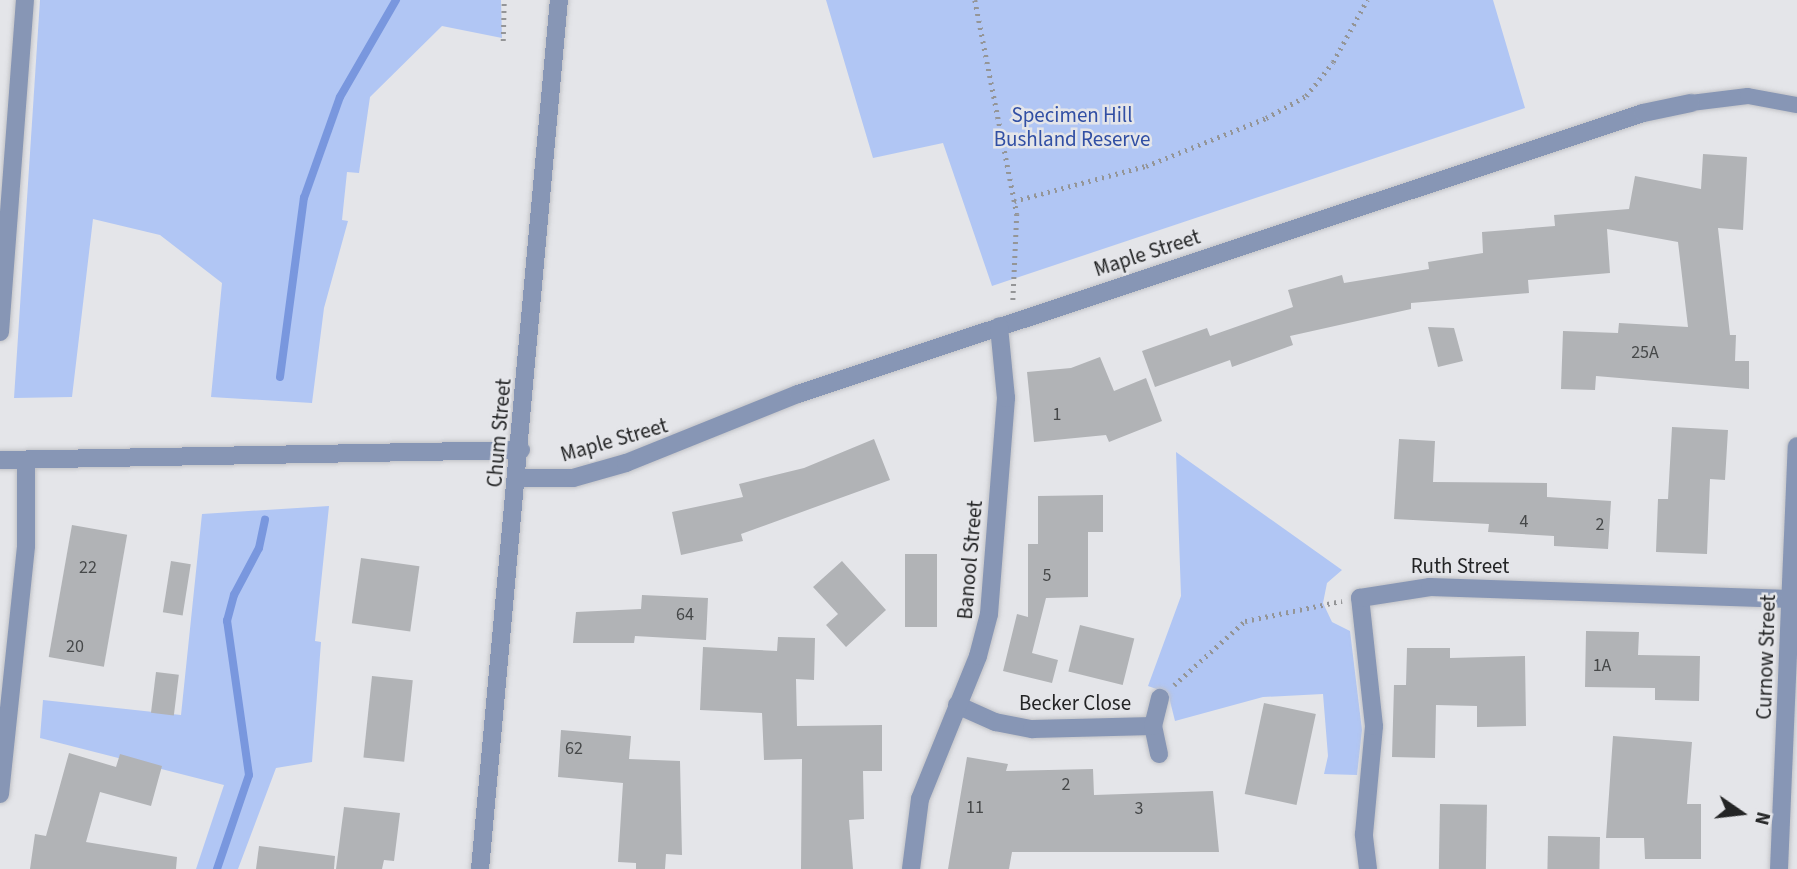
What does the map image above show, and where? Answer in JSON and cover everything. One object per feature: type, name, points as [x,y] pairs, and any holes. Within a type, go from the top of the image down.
[{"type":"street","points":[[0,332],[25,0]]},
{"type":"street","name":"Chum Street","points":[[480,869],[521,450],[559,0]]},
{"type":"street","name":"Maple Street","points":[[518,478],[573,478],[626,463],[798,394],[1643,113],[1692,103]]},
{"type":"street","name":"Banool Street","points":[[911,869],[920,799],[989,614],[1006,398],[1004,325]]},
{"type":"street","name":"Curnow Street","points":[[1779,869],[1797,446]]},
{"type":"street","points":[[0,460],[521,450]]},
{"type":"street","points":[[0,794],[26,546],[26,460]]},
{"type":"street","name":"Ruth Street","points":[[1360,598],[1430,587],[1791,599]]},
{"type":"street","points":[[1360,598],[1374,726],[1364,834],[1368,869]]},
{"type":"street","name":"Becker Close","points":[[1159,754],[1153,726],[1160,698]]},
{"type":"street","name":"Becker Close","points":[[957,705],[995,722],[1032,729],[1153,726]]},
{"type":"lane","name":"Maple Street","points":[[1692,103],[1748,96],[1797,105]]},
{"type":"path","points":[[503,41],[504,0]]},
{"type":"path","points":[[975,0],[1014,201],[1018,265],[1004,325]]},
{"type":"path","points":[[1014,201],[1146,166],[1266,118],[1306,96],[1333,62],[1367,0]]},
{"type":"path","points":[[1160,698],[1245,621],[1360,598]]},
{"type":"green space","points":[[40,0],[501,0],[502,38],[442,26],[370,97],[359,173],[347,172],[342,220],[348,221],[324,308],[312,403],[211,397],[222,283],[160,235],[93,219],[72,397],[14,398]]},
{"type":"green space","name":"Specimen Hill Bushland Reserve","points":[[826,0],[1493,0],[1525,108],[992,286],[943,143],[873,158]]},
{"type":"green space","points":[[1176,452],[1342,570],[1327,583],[1323,603],[1332,622],[1350,631],[1362,730],[1357,775],[1324,774],[1328,756],[1323,694],[1263,697],[1175,721],[1168,693],[1148,686],[1181,596]]},
{"type":"green space","points":[[329,506],[315,641],[321,642],[312,762],[276,768],[238,869],[196,869],[224,785],[40,738],[43,700],[181,715],[202,514]]},
{"type":"building","points":[[1703,154],[1747,157],[1743,230],[1718,228],[1730,335],[1736,335],[1735,361],[1749,361],[1749,389],[1596,376],[1595,390],[1561,389],[1563,331],[1618,333],[1619,323],[1688,327],[1678,242],[1607,229],[1610,273],[1528,280],[1529,293],[1411,303],[1411,309],[1290,336],[1293,345],[1232,367],[1230,360],[1155,387],[1142,351],[1207,328],[1210,336],[1293,307],[1288,290],[1342,275],[1344,283],[1429,269],[1428,262],[1483,253],[1482,232],[1555,226],[1554,215],[1629,209],[1635,176],[1701,189]]},
{"type":"building","points":[[1428,327],[1454,328],[1463,361],[1438,367]]},
{"type":"building","points":[[1100,357],[1114,391],[1146,378],[1162,421],[1109,442],[1106,435],[1034,442],[1027,372],[1071,368]]},
{"type":"building","points":[[1672,427],[1728,430],[1725,480],[1710,479],[1707,554],[1656,552],[1658,499],[1668,499]]},
{"type":"building","points":[[874,439],[890,480],[741,534],[743,541],[681,555],[672,512],[743,497],[739,484],[804,468]]},
{"type":"building","points":[[1399,439],[1435,441],[1433,482],[1547,483],[1547,497],[1611,501],[1608,549],[1554,546],[1554,536],[1488,532],[1489,524],[1394,519]]},
{"type":"building","points":[[1103,495],[1103,532],[1088,532],[1088,597],[1046,598],[1032,653],[1058,660],[1052,683],[1003,671],[1017,614],[1028,617],[1028,544],[1038,544],[1038,496]]},
{"type":"building","points":[[72,525],[127,535],[104,667],[49,657]]},
{"type":"building","points":[[905,554],[937,554],[937,627],[905,627]]},
{"type":"building","points":[[361,558],[419,566],[410,632],[352,623]]},
{"type":"building","points":[[171,561],[191,564],[183,615],[163,612]]},
{"type":"building","points":[[842,561],[886,610],[846,647],[826,625],[838,614],[813,587]]},
{"type":"building","points":[[642,595],[708,598],[706,640],[635,636],[634,643],[573,643],[576,612],[641,609]]},
{"type":"building","points":[[1080,625],[1134,639],[1123,685],[1068,672]]},
{"type":"building","points":[[1586,631],[1639,632],[1638,655],[1700,656],[1699,701],[1655,700],[1655,688],[1585,687]]},
{"type":"building","points":[[778,637],[815,638],[814,680],[796,679],[797,726],[882,725],[882,771],[863,771],[864,819],[849,820],[853,869],[801,869],[802,759],[764,760],[762,713],[700,710],[703,647],[777,651]]},
{"type":"building","points":[[1407,648],[1450,648],[1450,658],[1525,656],[1526,726],[1477,727],[1477,706],[1436,705],[1435,758],[1392,757],[1394,685],[1406,685]]},
{"type":"building","points":[[156,672],[179,675],[174,715],[151,713]]},
{"type":"building","points":[[372,676],[413,680],[404,762],[363,758]]},
{"type":"building","points":[[1264,703],[1316,714],[1297,805],[1245,794]]},
{"type":"building","points":[[561,730],[631,736],[629,759],[680,761],[682,855],[666,854],[665,869],[636,869],[636,863],[618,862],[623,783],[558,777]]},
{"type":"building","points":[[1613,736],[1692,742],[1687,804],[1701,804],[1701,859],[1645,859],[1644,838],[1606,838]]},
{"type":"building","points":[[69,753],[116,767],[120,754],[162,766],[151,806],[100,792],[86,842],[177,857],[176,869],[30,869],[35,834],[46,836]]},
{"type":"building","points":[[967,757],[1008,764],[1006,771],[1093,769],[1094,795],[1213,791],[1219,852],[1012,852],[1009,869],[948,869]]},
{"type":"building","points":[[1440,804],[1487,805],[1486,869],[1439,869]]},
{"type":"building","points":[[344,807],[400,813],[394,861],[384,860],[382,869],[336,869]]},
{"type":"building","points":[[1548,836],[1600,837],[1599,869],[1547,869]]},
{"type":"building","points":[[259,846],[335,856],[334,869],[256,869]]},
{"type":"waterway","points":[[280,377],[304,198],[340,97],[396,0]]},
{"type":"waterway","points":[[217,869],[249,775],[227,621],[234,595],[259,548],[265,520]]}]
